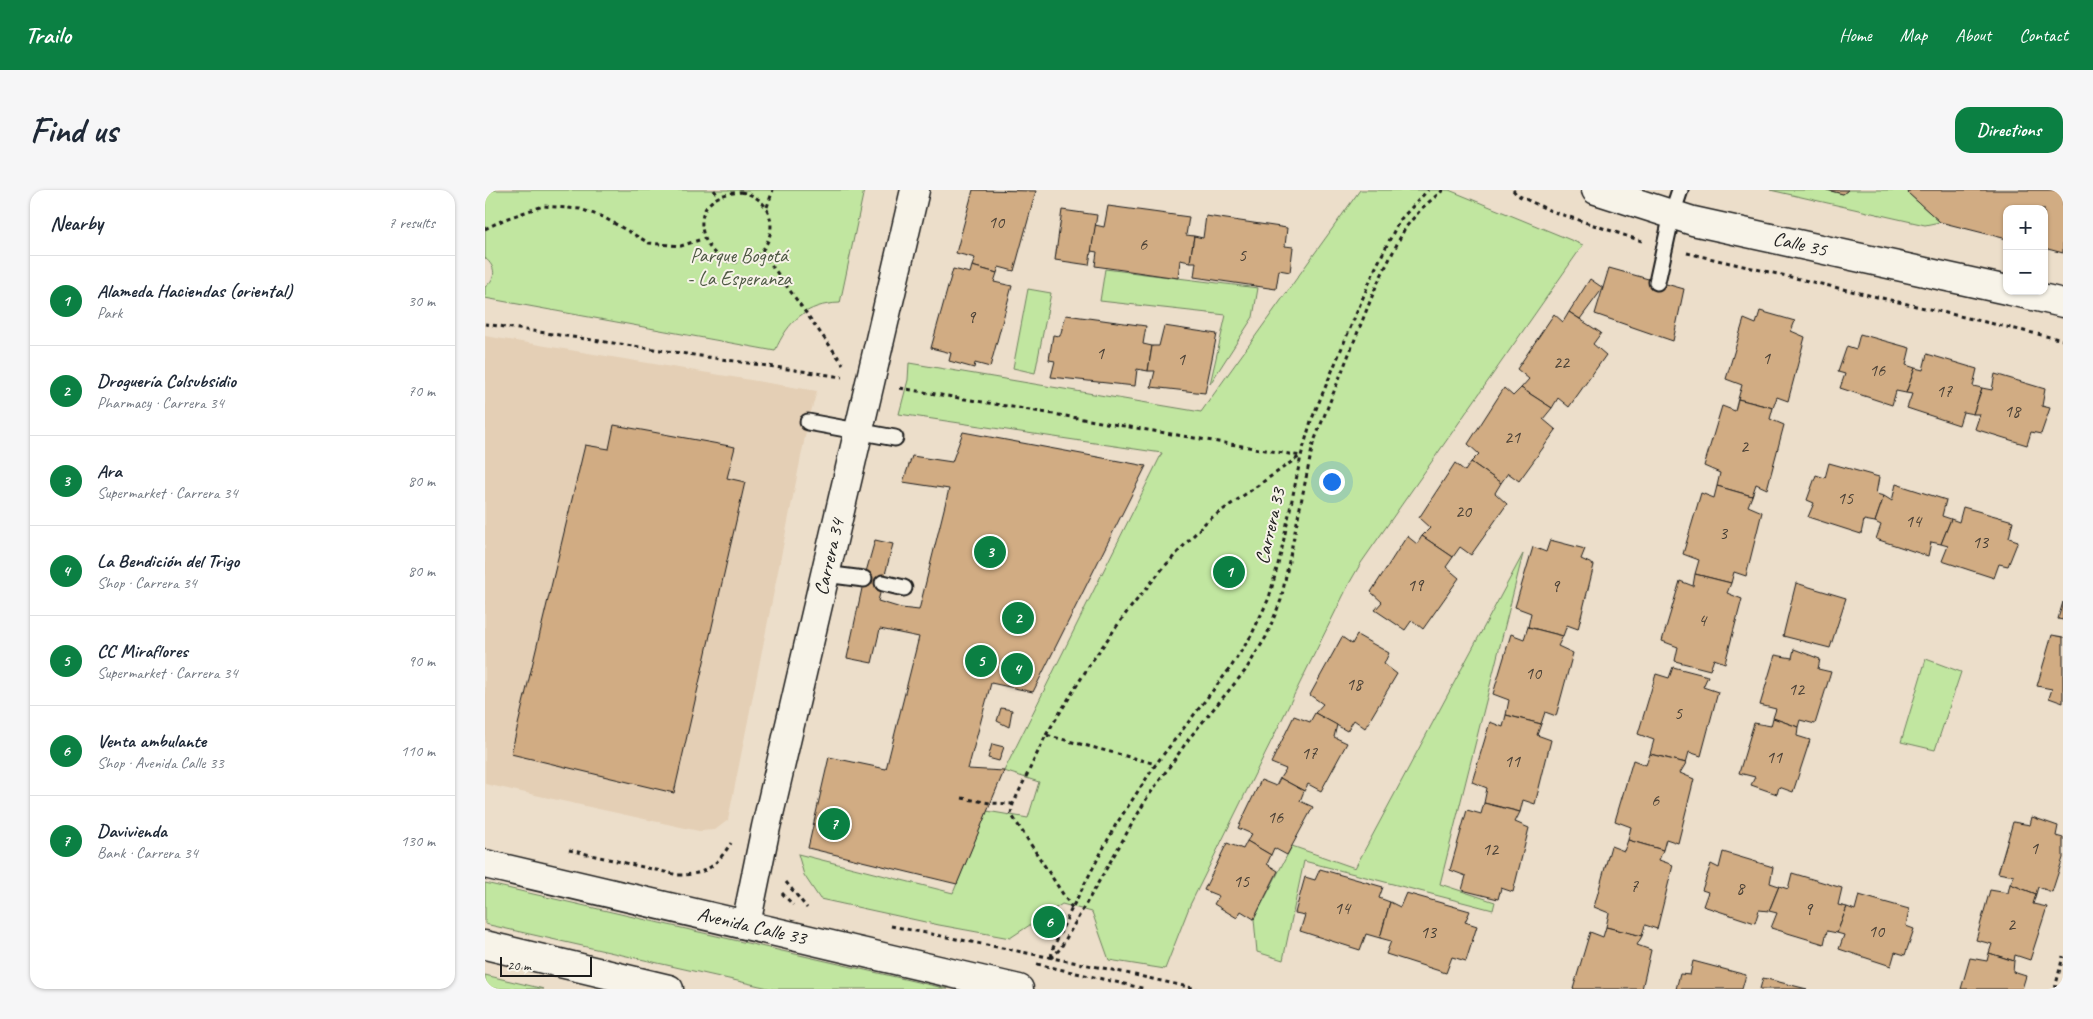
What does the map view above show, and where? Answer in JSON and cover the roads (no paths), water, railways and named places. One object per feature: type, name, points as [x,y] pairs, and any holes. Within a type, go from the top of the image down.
[{"type":"street","name":"Carrera 34","points":[[746,924],[766,827],[915,190]]},
{"type":"street","name":"Calle 35","points":[[1596,190],[1676,202],[1693,221],[2003,289]]},
{"type":"street","points":[[2028,295],[2063,303]]},
{"type":"street","name":"Avenida Calle 33","points":[[485,864],[1019,989]]},
{"type":"street","points":[[485,945],[669,989]]},
{"type":"lane","points":[[1657,282],[1676,202]]},
{"type":"lane","points":[[808,422],[895,438]]},
{"type":"lane","points":[[825,574],[864,579]]},
{"type":"lane","points":[[883,583],[904,588]]},
{"type":"place","name":"Ara","points":[[990,552]]},
{"type":"place","name":"Alameda Haciendas (oriental)","points":[[1229,572]]},
{"type":"place","name":"Droguería Colsubsidio","points":[[1018,618]]},
{"type":"place","name":"CC Miraflores","points":[[981,661]]},
{"type":"place","name":"La Bendición del Trigo","points":[[1017,669]]},
{"type":"place","name":"Davivienda","points":[[834,824]]},
{"type":"place","name":"Venta ambulante","points":[[1049,922]]},
{"type":"park label","name":"Parque Bogotá - La Esperanza","points":[[739,266]]}]
